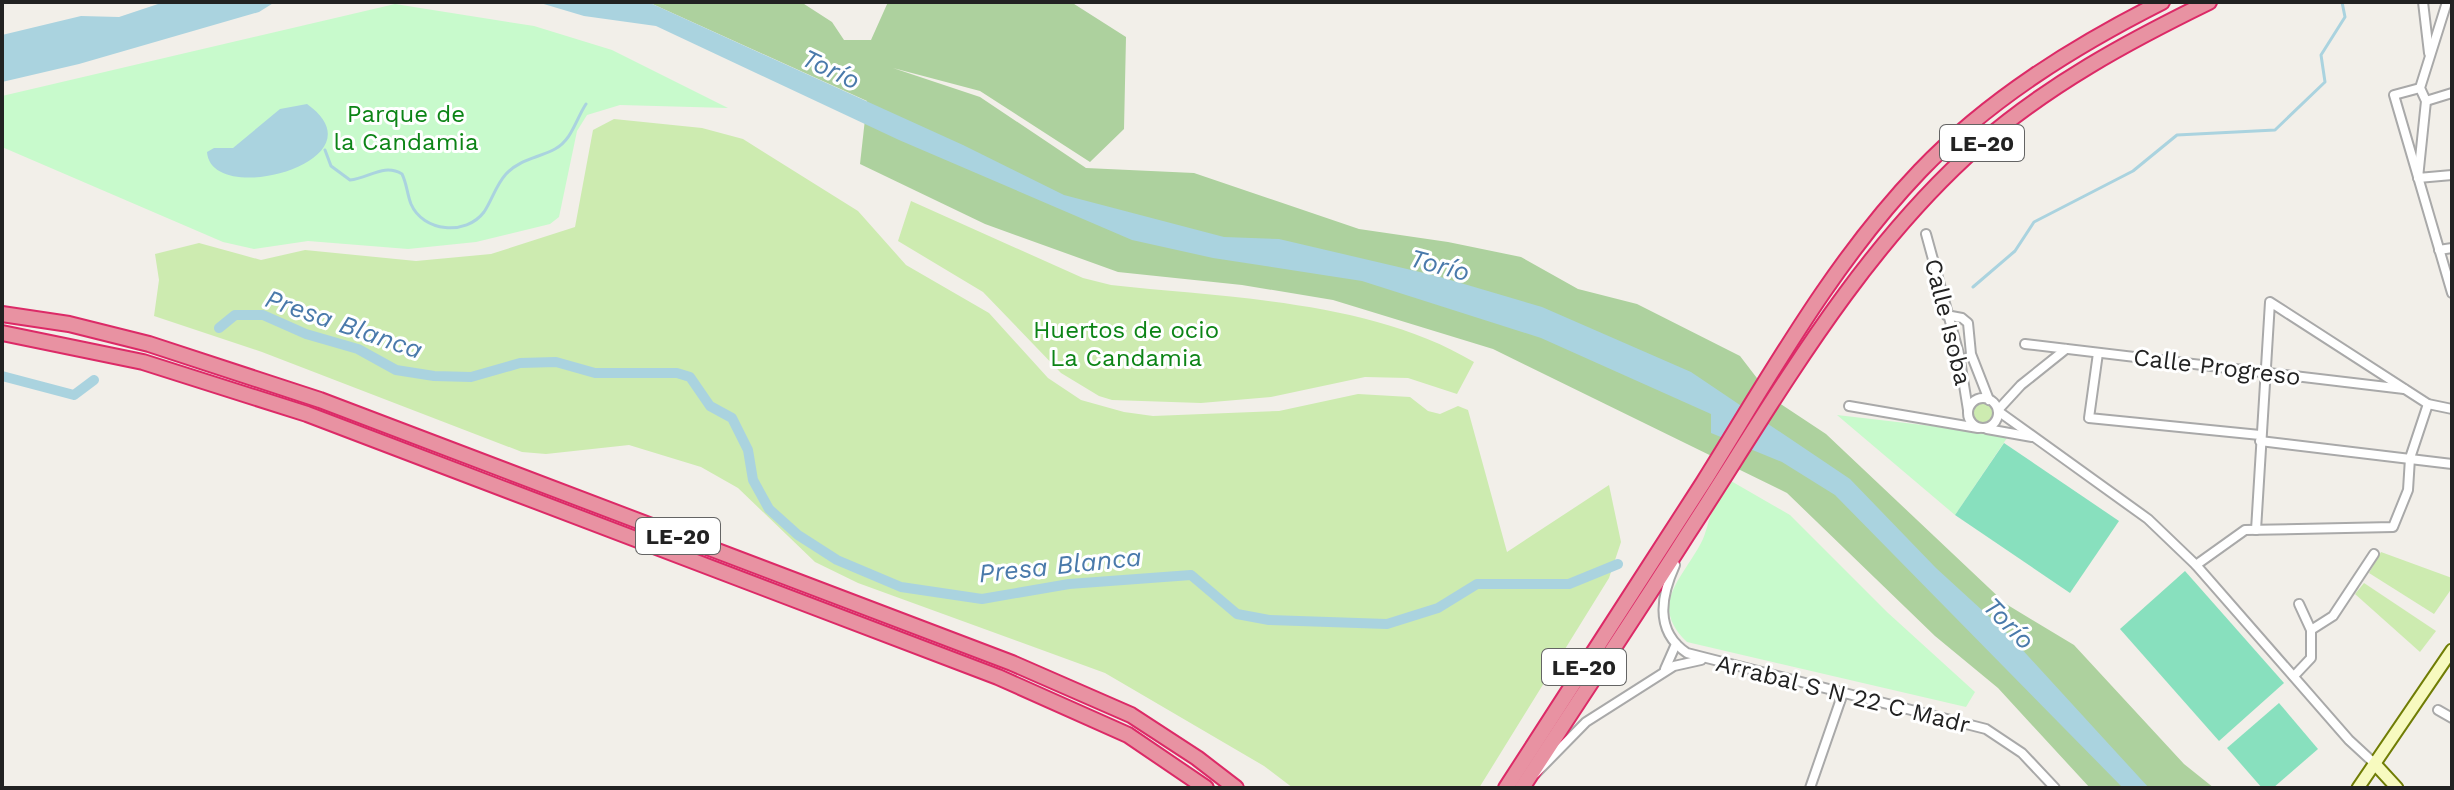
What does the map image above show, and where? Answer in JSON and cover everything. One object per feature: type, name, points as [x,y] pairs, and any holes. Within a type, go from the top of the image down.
[{"type":"highway","name":"LE-20","points":[[1525,784],[1688,534],[1707,489],[1795,335],[1885,210],[1951,143],[2074,49],[2162,2]]},
{"type":"highway","name":"LE-20","points":[[1506,788],[1707,489],[1808,346],[1898,227],[1977,146],[2049,89],[2142,35],[2209,2]]},
{"type":"highway","name":"LE-20","points":[[2,314],[69,324],[199,359],[320,400],[1012,663],[1131,715],[1231,783]]},
{"type":"highway","name":"LE-20","points":[[2,333],[94,350],[192,376],[307,414],[998,677],[1128,735],[1206,788]]},
{"type":"highway","points":[[1231,783],[1244,788]]},
{"type":"main road","points":[[2360,785],[2452,650]]},
{"type":"main road","points":[[2375,764],[2397,788]]},
{"type":"street","points":[[2423,2],[2430,58]]},
{"type":"street","points":[[2418,178],[2426,101],[2420,88],[2447,2]]},
{"type":"street","points":[[2420,88],[2394,95],[2452,293]]},
{"type":"street","points":[[2426,101],[2452,93]]},
{"type":"street","points":[[2418,178],[2452,175]]},
{"type":"street","name":"Calle Isoba","points":[[1926,234],[1959,354],[1968,413]]},
{"type":"street","points":[[2439,250],[2452,248]]},
{"type":"street","points":[[2256,530],[2270,302],[2428,404],[2452,409]]},
{"type":"street","points":[[1946,315],[1967,321],[1976,370],[1989,400],[1998,410],[2148,519],[2196,565],[2349,740],[2375,764]]},
{"type":"street","name":"Calle Progreso","points":[[2025,344],[2409,389]]},
{"type":"street","points":[[1981,428],[1996,421],[1998,410],[2021,385],[2066,349]]},
{"type":"street","points":[[2098,353],[2089,418],[2452,464]]},
{"type":"street","points":[[1948,424],[1968,413],[1975,400],[1989,400]]},
{"type":"street","points":[[2196,565],[2245,530],[2393,527],[2408,490],[2410,458],[2428,404]]},
{"type":"street","points":[[1849,406],[2037,438]]},
{"type":"street","points":[[1968,413],[1981,428]]},
{"type":"street","points":[[1662,673],[1676,644],[1666,627],[1662,602],[1688,534]]},
{"type":"street","points":[[2311,630],[2333,616],[2374,554]]},
{"type":"street","points":[[2294,676],[2311,658],[2311,630],[2299,604]]},
{"type":"street","name":"Arrabal S N 22 C Madr","points":[[1676,644],[1704,660],[1986,729],[2022,753],[2055,788]]},
{"type":"street","name":"Arrabal S N 22 C Madr","points":[[1525,784],[1543,769],[1575,730],[1662,673],[1684,662],[1704,660]]},
{"type":"street","points":[[1810,788],[1843,693]]},
{"type":"street","points":[[2438,710],[2452,718]]},
{"type":"green space","points":[[648,2],[801,2],[832,22],[844,40],[871,40],[888,2],[1071,2],[1126,37],[1124,129],[1090,162],[980,91],[893,68],[980,97],[1086,168],[1194,173],[1359,229],[1521,257],[1578,289],[1637,304],[1740,356],[1773,399],[1826,434],[2006,604],[2074,645],[2184,764],[2214,788],[2090,788],[1998,688],[1935,636],[1787,493],[1493,349],[1333,300],[1242,285],[1118,272],[985,224],[860,164],[867,101]]},
{"type":"green space","name":"Parque de la Candamia","points":[[395,4],[534,26],[612,50],[728,108],[620,105],[587,115],[577,131],[559,217],[550,224],[476,242],[408,249],[308,241],[254,249],[223,242],[2,147],[2,96]]},
{"type":"green space","points":[[614,119],[702,128],[743,139],[858,211],[906,265],[989,313],[1048,378],[1081,400],[1153,416],[1279,411],[1358,394],[1410,397],[1428,411],[1440,414],[1458,406],[1468,410],[1507,552],[1609,485],[1621,542],[1609,578],[1479,788],[1293,788],[1264,766],[1105,673],[858,583],[815,562],[738,488],[701,467],[629,445],[546,454],[522,452],[262,352],[154,316],[159,280],[155,254],[199,243],[261,260],[305,250],[416,261],[491,254],[575,227],[593,130]]},
{"type":"green space","name":"Huertos de ocio La Candamia","points":[[911,201],[1083,278],[1111,285],[1250,299],[1345,314],[1434,341],[1474,362],[1457,394],[1408,378],[1365,377],[1271,397],[1201,403],[1112,400],[1099,396],[1061,373],[983,292],[898,241]]},
{"type":"green space","points":[[1983,402],[1991,405],[1994,413],[1991,421],[1983,424],[1975,421],[1972,413],[1975,405]]},
{"type":"green space","points":[[1837,415],[2009,435],[1955,515]]},
{"type":"green space","points":[[2004,443],[2119,521],[2070,593],[1955,515]]},
{"type":"green space","points":[[1731,481],[1790,515],[1887,612],[1975,692],[1966,707],[1687,642],[1670,616],[1672,592],[1701,543],[1712,512]]},
{"type":"green space","points":[[2381,552],[2452,578],[2452,588],[2434,614],[2369,573]]},
{"type":"green space","points":[[2185,571],[2284,683],[2219,741],[2120,629]]},
{"type":"green space","points":[[2364,583],[2436,631],[2420,652],[2355,594]]},
{"type":"green space","points":[[2279,703],[2318,749],[2273,788],[2262,788],[2227,748]]},
{"type":"water","points":[[164,2],[275,2],[259,12],[79,64],[2,82],[2,35],[81,16],[119,17]]},
{"type":"water","points":[[537,2],[648,2],[963,145],[1064,195],[1224,237],[1279,239],[1437,276],[1542,307],[1691,372],[1850,479],[1936,568],[2007,633],[2149,788],[2123,788],[1835,495],[1782,462],[1711,433],[1711,414],[1541,338],[1362,281],[1213,258],[1132,240],[899,140],[656,26],[584,16]]},
{"type":"water","points":[[307,104],[326,125],[326,144],[312,159],[288,171],[261,177],[236,177],[216,169],[207,152],[214,148],[233,148],[280,109]]},
{"type":"waterway","points":[[1973,287],[2015,251],[2034,222],[2133,171],[2177,135],[2275,130],[2325,82],[2321,55],[2345,17],[2342,2]]},
{"type":"waterway","points":[[325,150],[331,166],[350,180],[389,170],[402,174],[417,213],[435,225],[456,227],[467,225],[484,212],[499,183],[511,169],[561,145],[570,135],[586,104]]},
{"type":"waterway","name":"Presa Blanca","points":[[219,328],[235,315],[263,315],[306,334],[358,349],[396,370],[434,376],[471,377],[520,363],[556,362],[595,373],[677,373],[690,377],[710,406],[732,418],[748,450],[753,480],[769,509],[798,535],[837,560],[901,587],[982,599],[1069,584],[1191,575],[1237,614],[1269,620],[1387,624],[1438,608],[1477,584],[1569,584],[1618,564]]},
{"type":"waterway","name":"Presa Blanca","points":[[2,376],[74,395],[94,380]]},
{"type":"water label","name":"Torío","points":[[831,69]]},
{"type":"water label","name":"Torío","points":[[1440,265]]},
{"type":"water label","name":"Torío","points":[[2009,623]]}]
